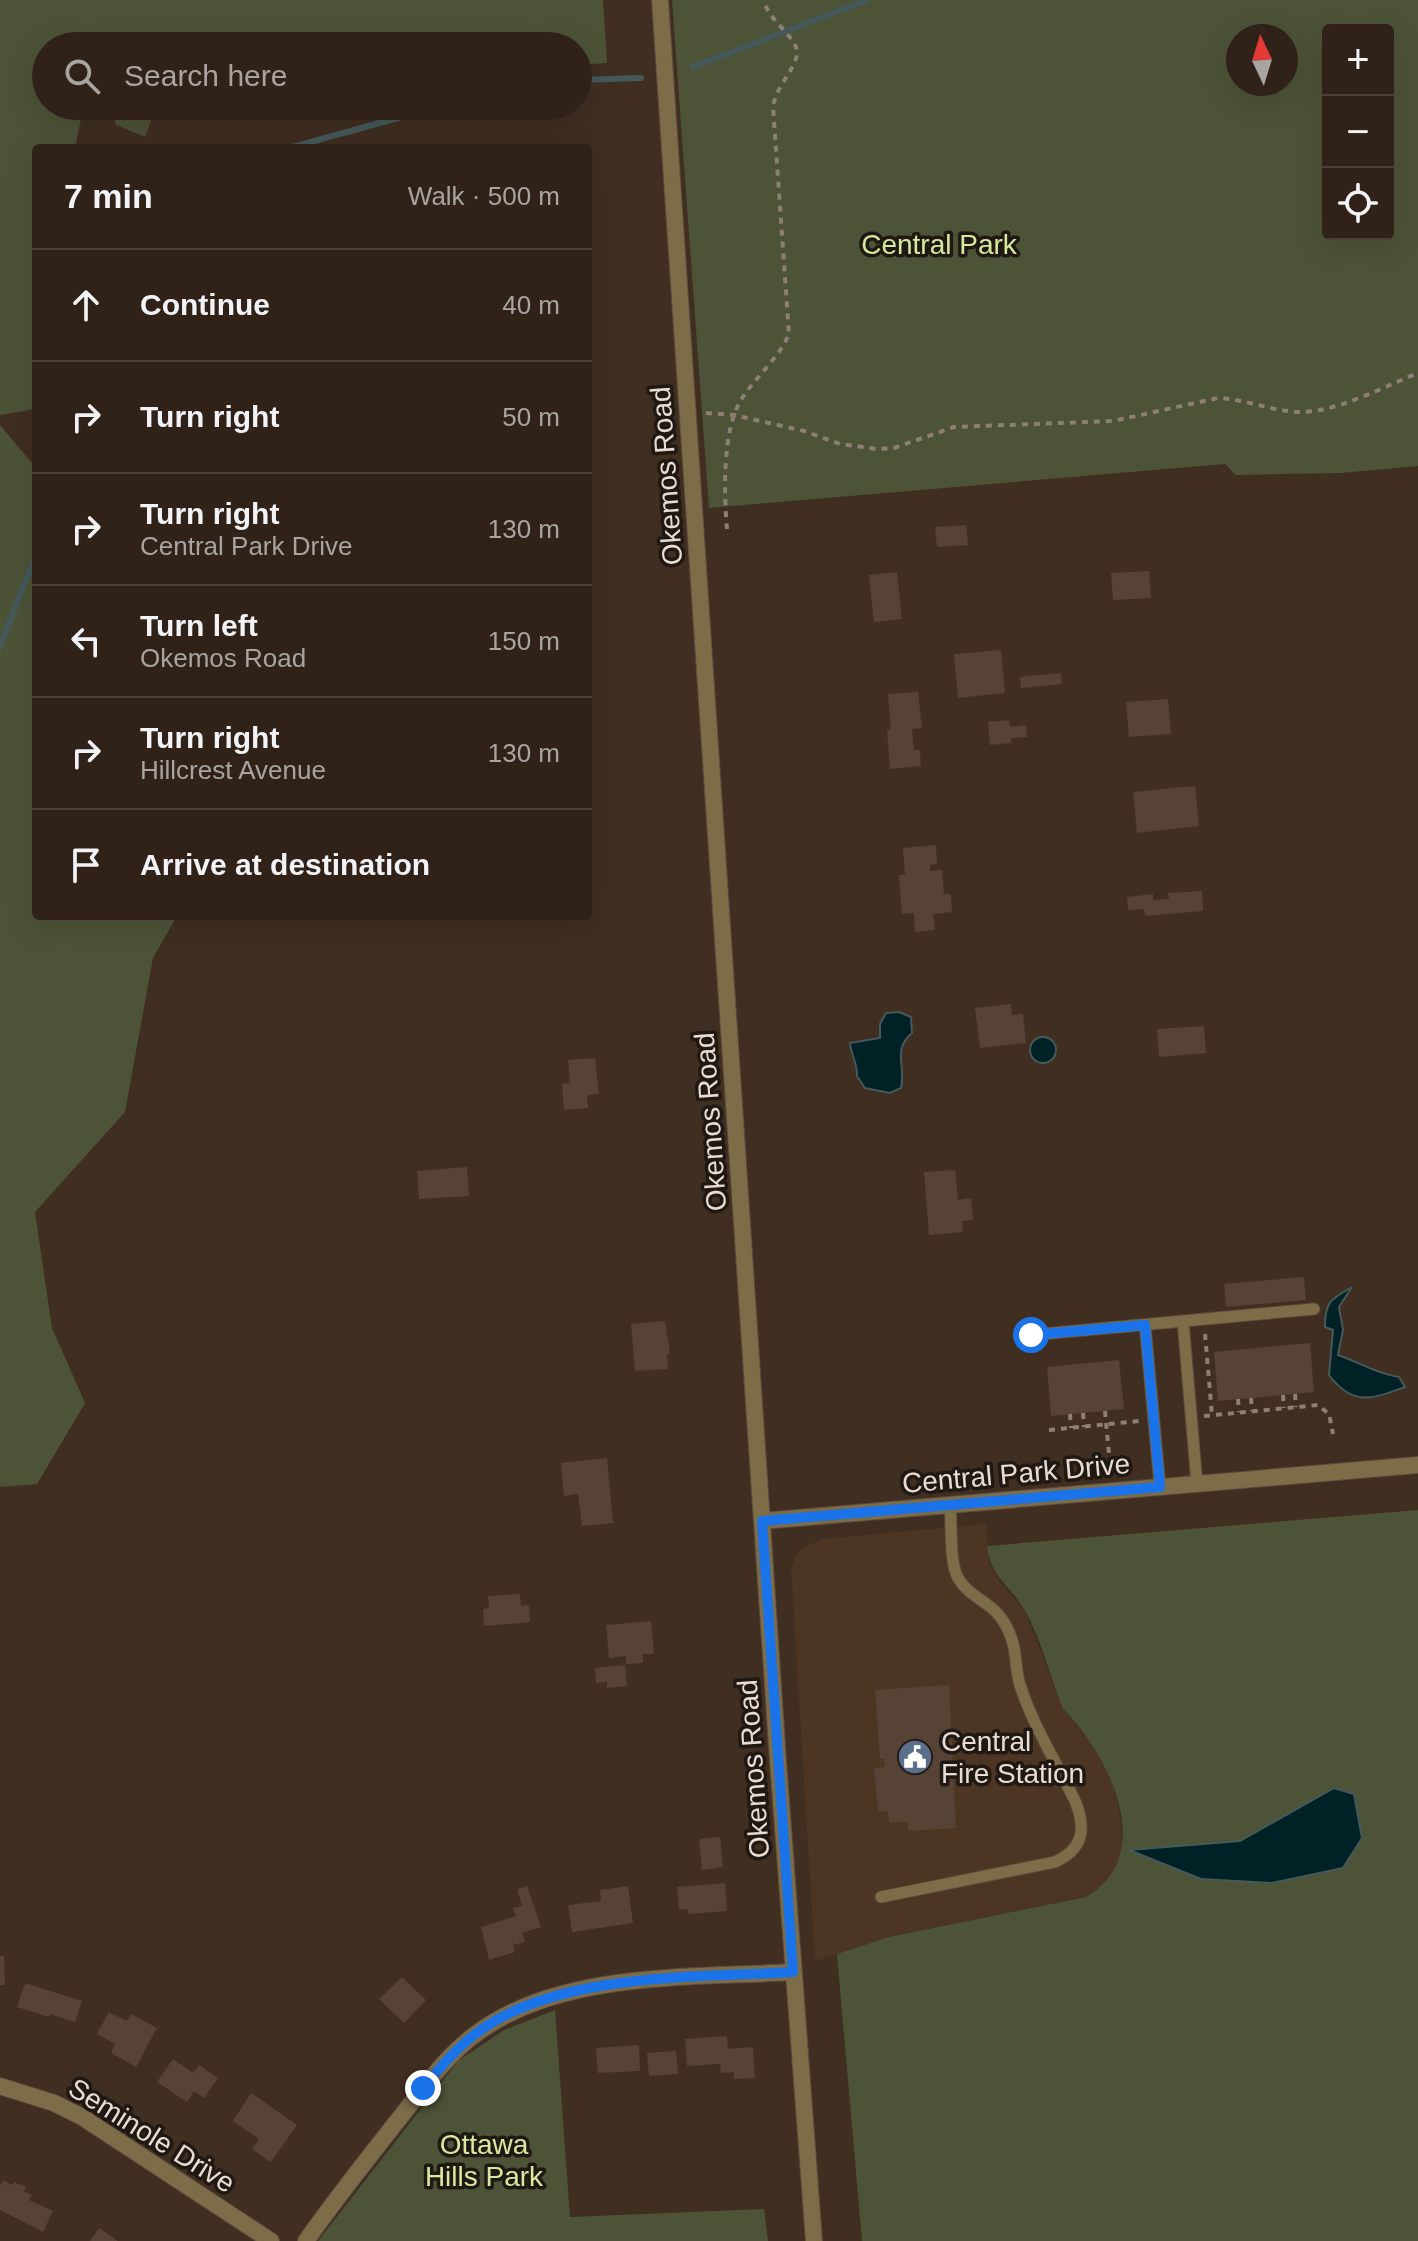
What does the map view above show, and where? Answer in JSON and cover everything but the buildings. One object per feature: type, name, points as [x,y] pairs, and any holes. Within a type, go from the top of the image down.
[{"type":"street","name":"Okemos Road","points":[[660,0],[762,1521],[814,2241]]},
{"type":"street","name":"Central Park Drive","points":[[762,1521],[1418,1465]]},
{"type":"street","points":[[306,2241],[336,2197],[455,2050],[493,2023],[542,2001],[610,1984],[793,1972]]},
{"type":"street","name":"Seminole Drive","points":[[0,2086],[54,2103],[82,2117],[271,2241]]},
{"type":"lane","points":[[1031,1335],[1314,1309]]},
{"type":"lane","points":[[1183,1321],[1197,1484]]},
{"type":"lane","points":[[1145,1325],[1160,1487]]},
{"type":"lane","points":[[881,1897],[1055,1862],[1075,1848],[1082,1833],[1076,1803],[1019,1684],[1012,1639],[1002,1616],[966,1588],[956,1574],[950,1504]]},
{"type":"path","points":[[727,529],[723,487],[734,415],[741,400],[777,355],[789,334],[773,107],[775,94],[797,55],[795,44],[767,12],[764,0]]},
{"type":"path","points":[[688,412],[734,415],[804,431],[840,444],[878,449],[894,448],[954,427],[1113,421],[1218,398],[1233,398],[1295,412],[1319,412],[1418,373]]},
{"type":"path","points":[[1204,1319],[1212,1415]]},
{"type":"path","points":[[1295,1394],[1296,1407]]},
{"type":"path","points":[[1283,1395],[1284,1408]]},
{"type":"path","points":[[1251,1398],[1252,1411]]},
{"type":"path","points":[[1238,1399],[1239,1412]]},
{"type":"path","points":[[1105,1411],[1109,1454]]},
{"type":"path","points":[[1083,1413],[1084,1427]]},
{"type":"path","points":[[1070,1414],[1071,1428]]},
{"type":"shaded area","points":[[986,1524],[989,1563],[999,1581],[1025,1611],[1063,1709],[1096,1749],[1113,1785],[1121,1819],[1122,1849],[1119,1861],[1106,1883],[1086,1897],[889,1937],[815,1961],[791,1567],[800,1550],[822,1539]]},
{"type":"green space","points":[[0,0],[603,0],[607,63],[592,64],[592,32],[32,32],[32,120],[81,120],[76,144],[32,144],[32,410],[0,415]]},
{"type":"green space","name":"Central Park","points":[[672,0],[1418,0],[1418,466],[1340,473],[1236,475],[1225,464],[709,508]]},
{"type":"green space","points":[[115,120],[151,120],[145,137],[116,125]]},
{"type":"green space","points":[[0,425],[32,463],[32,920],[175,920],[153,958],[125,1112],[35,1212],[52,1328],[85,1403],[37,1484],[0,1487]]},
{"type":"green space","points":[[1418,1510],[1418,2241],[862,2241],[837,1954],[889,1937],[1086,1897],[1108,1879],[1120,1856],[1123,1831],[1119,1804],[1109,1777],[1096,1751],[1063,1709],[1030,1620],[992,1566],[987,1546]],"holes":[[[1362,1838],[1343,1868],[1272,1883],[1132,1850],[1240,1841]]]},
{"type":"green space","name":"Ottawa Hills Park","points":[[555,2010],[570,2217],[764,2209],[768,2241],[318,2241],[458,2061],[504,2030]]},
{"type":"water","points":[[899,1012],[911,1017],[912,1033],[901,1052],[901,1088],[890,1093],[865,1088],[857,1076],[850,1043],[880,1038],[880,1024],[886,1013]]},
{"type":"water","points":[[1043,1037],[1052,1041],[1056,1050],[1052,1059],[1043,1063],[1034,1059],[1030,1050],[1034,1041]]},
{"type":"water","points":[[1352,1287],[1339,1307],[1343,1330],[1338,1355],[1399,1377],[1405,1387],[1364,1398],[1346,1392],[1329,1375],[1333,1330],[1325,1327],[1326,1311],[1334,1298]]},
{"type":"water","points":[[1334,1788],[1354,1794],[1362,1838],[1343,1868],[1272,1883],[1201,1879],[1129,1850],[1240,1841]]},
{"type":"waterway","points":[[693,67],[867,0]]},
{"type":"waterway","points":[[592,80],[641,78]]},
{"type":"waterway","points":[[303,144],[390,120]]},
{"type":"waterway","points":[[0,646],[32,565]]},
{"type":"place","name":"Central Fire Station","points":[[915,1757]]},
{"type":"route","points":[[423,2088],[455,2050],[481,2029],[542,2001],[610,1984],[644,1980],[793,1972],[762,1521],[1160,1487],[1145,1325],[1031,1335]]}]
